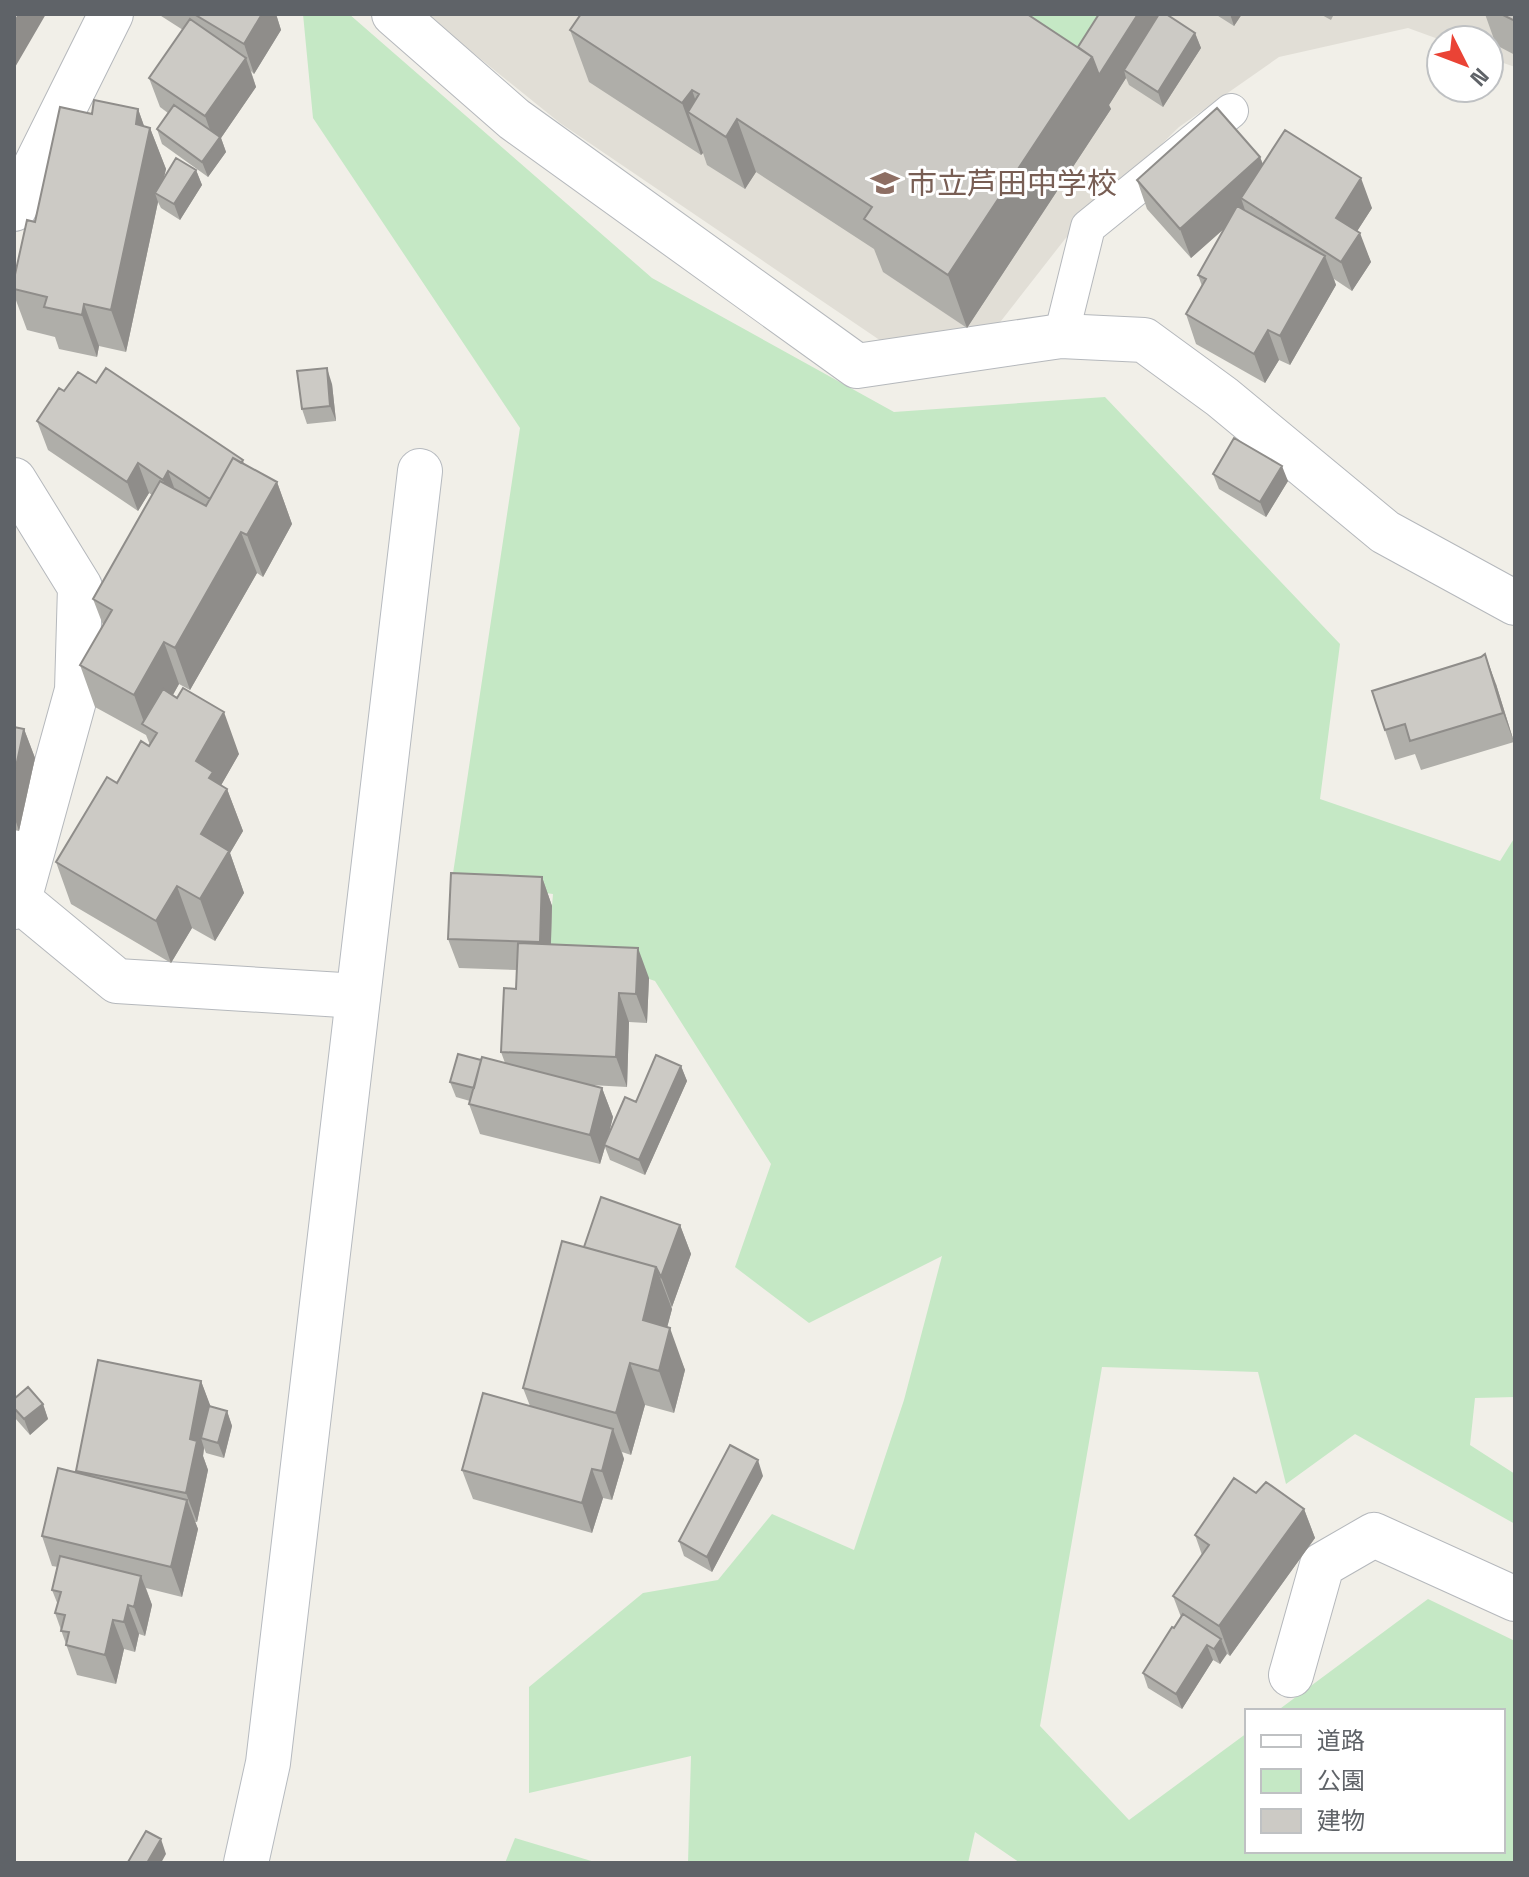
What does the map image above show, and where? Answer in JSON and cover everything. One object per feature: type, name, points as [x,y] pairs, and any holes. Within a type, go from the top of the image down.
[{"type":"street","points":[[14,206],[111,14]]},
{"type":"street","points":[[394,14],[514,119],[857,366],[1061,336],[1144,340],[1222,397],[1385,532],[1515,603]]},
{"type":"street","points":[[246,1863],[268,1763],[420,471]]},
{"type":"street","points":[[14,480],[80,587],[77,690],[16,903],[117,981],[358,996]]},
{"type":"street","points":[[1291,1675],[1322,1565],[1374,1535],[1515,1599]]},
{"type":"lane","points":[[1061,336],[1088,227],[1231,111]]},
{"type":"shaded area","name":"市立芦田中学校","points":[[425,14],[1515,14],[1515,67],[1505,64],[1505,24],[1425,24],[1425,34],[1408,28],[1279,57],[1179,127],[1065,239],[983,344],[915,364],[560,123]]},
{"type":"green space","points":[[303,14],[349,14],[652,278],[894,412],[1105,397],[1340,644],[1320,799],[1500,861],[1515,837],[1515,1397],[1475,1398],[1470,1445],[1515,1474],[1515,1524],[1355,1434],[1286,1484],[1258,1372],[1102,1367],[1040,1726],[1129,1820],[1245,1734],[1245,1853],[1505,1853],[1505,1709],[1280,1709],[1428,1599],[1515,1641],[1515,1863],[1020,1863],[975,1832],[968,1863],[688,1863],[691,1756],[529,1793],[529,1687],[643,1593],[718,1580],[772,1514],[854,1550],[904,1400],[942,1256],[809,1323],[735,1267],[771,1164],[655,981],[549,944],[553,894],[452,880],[520,428],[313,118]]},
{"type":"green space","points":[[983,14],[1121,14],[1080,77]]},
{"type":"green space","points":[[515,1838],[598,1863],[505,1863]]},
{"type":"building","points":[[194,14],[262,14],[244,44]]},
{"type":"building","points":[[581,14],[1027,14],[1092,57],[948,275],[864,219],[872,207],[737,119],[726,137],[688,112],[699,94],[692,90],[682,103],[570,30]]},
{"type":"building","points":[[1099,14],[1138,14],[1099,75],[1092,57],[1078,47]]},
{"type":"building","points":[[1159,14],[1166,14],[1195,33],[1158,92],[1124,70]]},
{"type":"building","points":[[1501,14],[1515,14],[1515,21]]},
{"type":"building","points":[[190,19],[246,58],[205,116],[149,78]]},
{"type":"building","points":[[94,100],[138,109],[136,124],[150,128],[111,310],[84,304],[82,315],[44,307],[47,297],[14,289],[14,279],[27,220],[35,222],[60,107],[92,114]]},
{"type":"building","points":[[174,105],[220,137],[202,162],[157,129]]},
{"type":"building","points":[[1217,108],[1260,157],[1180,229],[1137,180]]},
{"type":"building","points":[[1285,130],[1361,178],[1336,218],[1360,233],[1341,262],[1241,198]]},
{"type":"building","points":[[176,158],[196,170],[174,204],[155,193]]},
{"type":"building","points":[[1237,206],[1325,256],[1280,336],[1268,330],[1254,354],[1186,314],[1206,279],[1198,275]]},
{"type":"building","points":[[106,368],[243,460],[241,463],[233,458],[210,499],[168,471],[163,480],[138,463],[127,482],[37,421],[59,388],[64,391],[78,372],[96,383]]},
{"type":"building","points":[[327,368],[330,406],[302,409],[297,371]]},
{"type":"building","points":[[1234,438],[1282,466],[1260,502],[1213,474]]},
{"type":"building","points":[[233,458],[277,482],[247,535],[241,532],[175,648],[164,642],[134,695],[80,665],[112,610],[93,599],[160,481],[206,506]]},
{"type":"building","points":[[1485,654],[1503,713],[1410,741],[1405,724],[1385,730],[1372,691]]},
{"type":"building","points":[[183,688],[224,712],[196,761],[213,772],[209,778],[227,789],[201,834],[229,851],[200,899],[177,886],[156,921],[56,862],[107,777],[117,783],[141,741],[149,746],[157,733],[142,724],[163,689],[177,698]]},
{"type":"building","points":[[14,727],[24,729],[14,776]]},
{"type":"building","points":[[451,873],[542,877],[540,942],[448,939]]},
{"type":"building","points":[[518,943],[638,948],[636,994],[619,993],[616,1057],[501,1052],[504,988],[516,989]]},
{"type":"building","points":[[458,1054],[481,1060],[474,1088],[450,1082]]},
{"type":"building","points":[[656,1055],[681,1066],[639,1160],[604,1145],[625,1097],[636,1102]]},
{"type":"building","points":[[482,1057],[602,1088],[590,1135],[469,1104]]},
{"type":"building","points":[[601,1197],[680,1225],[661,1277],[656,1267],[584,1247]]},
{"type":"building","points":[[562,1241],[656,1267],[643,1320],[670,1328],[659,1371],[630,1363],[616,1413],[523,1388]]},
{"type":"building","points":[[98,1360],[201,1381],[190,1439],[197,1441],[186,1493],[76,1471]]},
{"type":"building","points":[[28,1387],[43,1404],[24,1419],[14,1408],[14,1399]]},
{"type":"building","points":[[483,1393],[613,1429],[602,1471],[592,1469],[582,1503],[462,1470]]},
{"type":"building","points":[[209,1406],[227,1411],[218,1443],[201,1438]]},
{"type":"building","points":[[730,1445],[758,1460],[707,1557],[679,1541]]},
{"type":"building","points":[[58,1468],[187,1500],[171,1567],[42,1536]]},
{"type":"building","points":[[1234,1478],[1256,1493],[1266,1482],[1304,1509],[1219,1626],[1173,1596],[1209,1545],[1195,1535]]},
{"type":"building","points":[[60,1556],[141,1576],[134,1607],[128,1605],[124,1622],[113,1620],[105,1655],[66,1645],[69,1632],[61,1631],[65,1615],[55,1613],[61,1592],[52,1590]]},
{"type":"building","points":[[1183,1614],[1221,1639],[1214,1649],[1207,1645],[1176,1694],[1143,1673]]},
{"type":"building","points":[[146,1831],[161,1839],[147,1863],[128,1862]]},
{"type":"place","name":"市立芦田中学校","points":[[885,183]]}]
